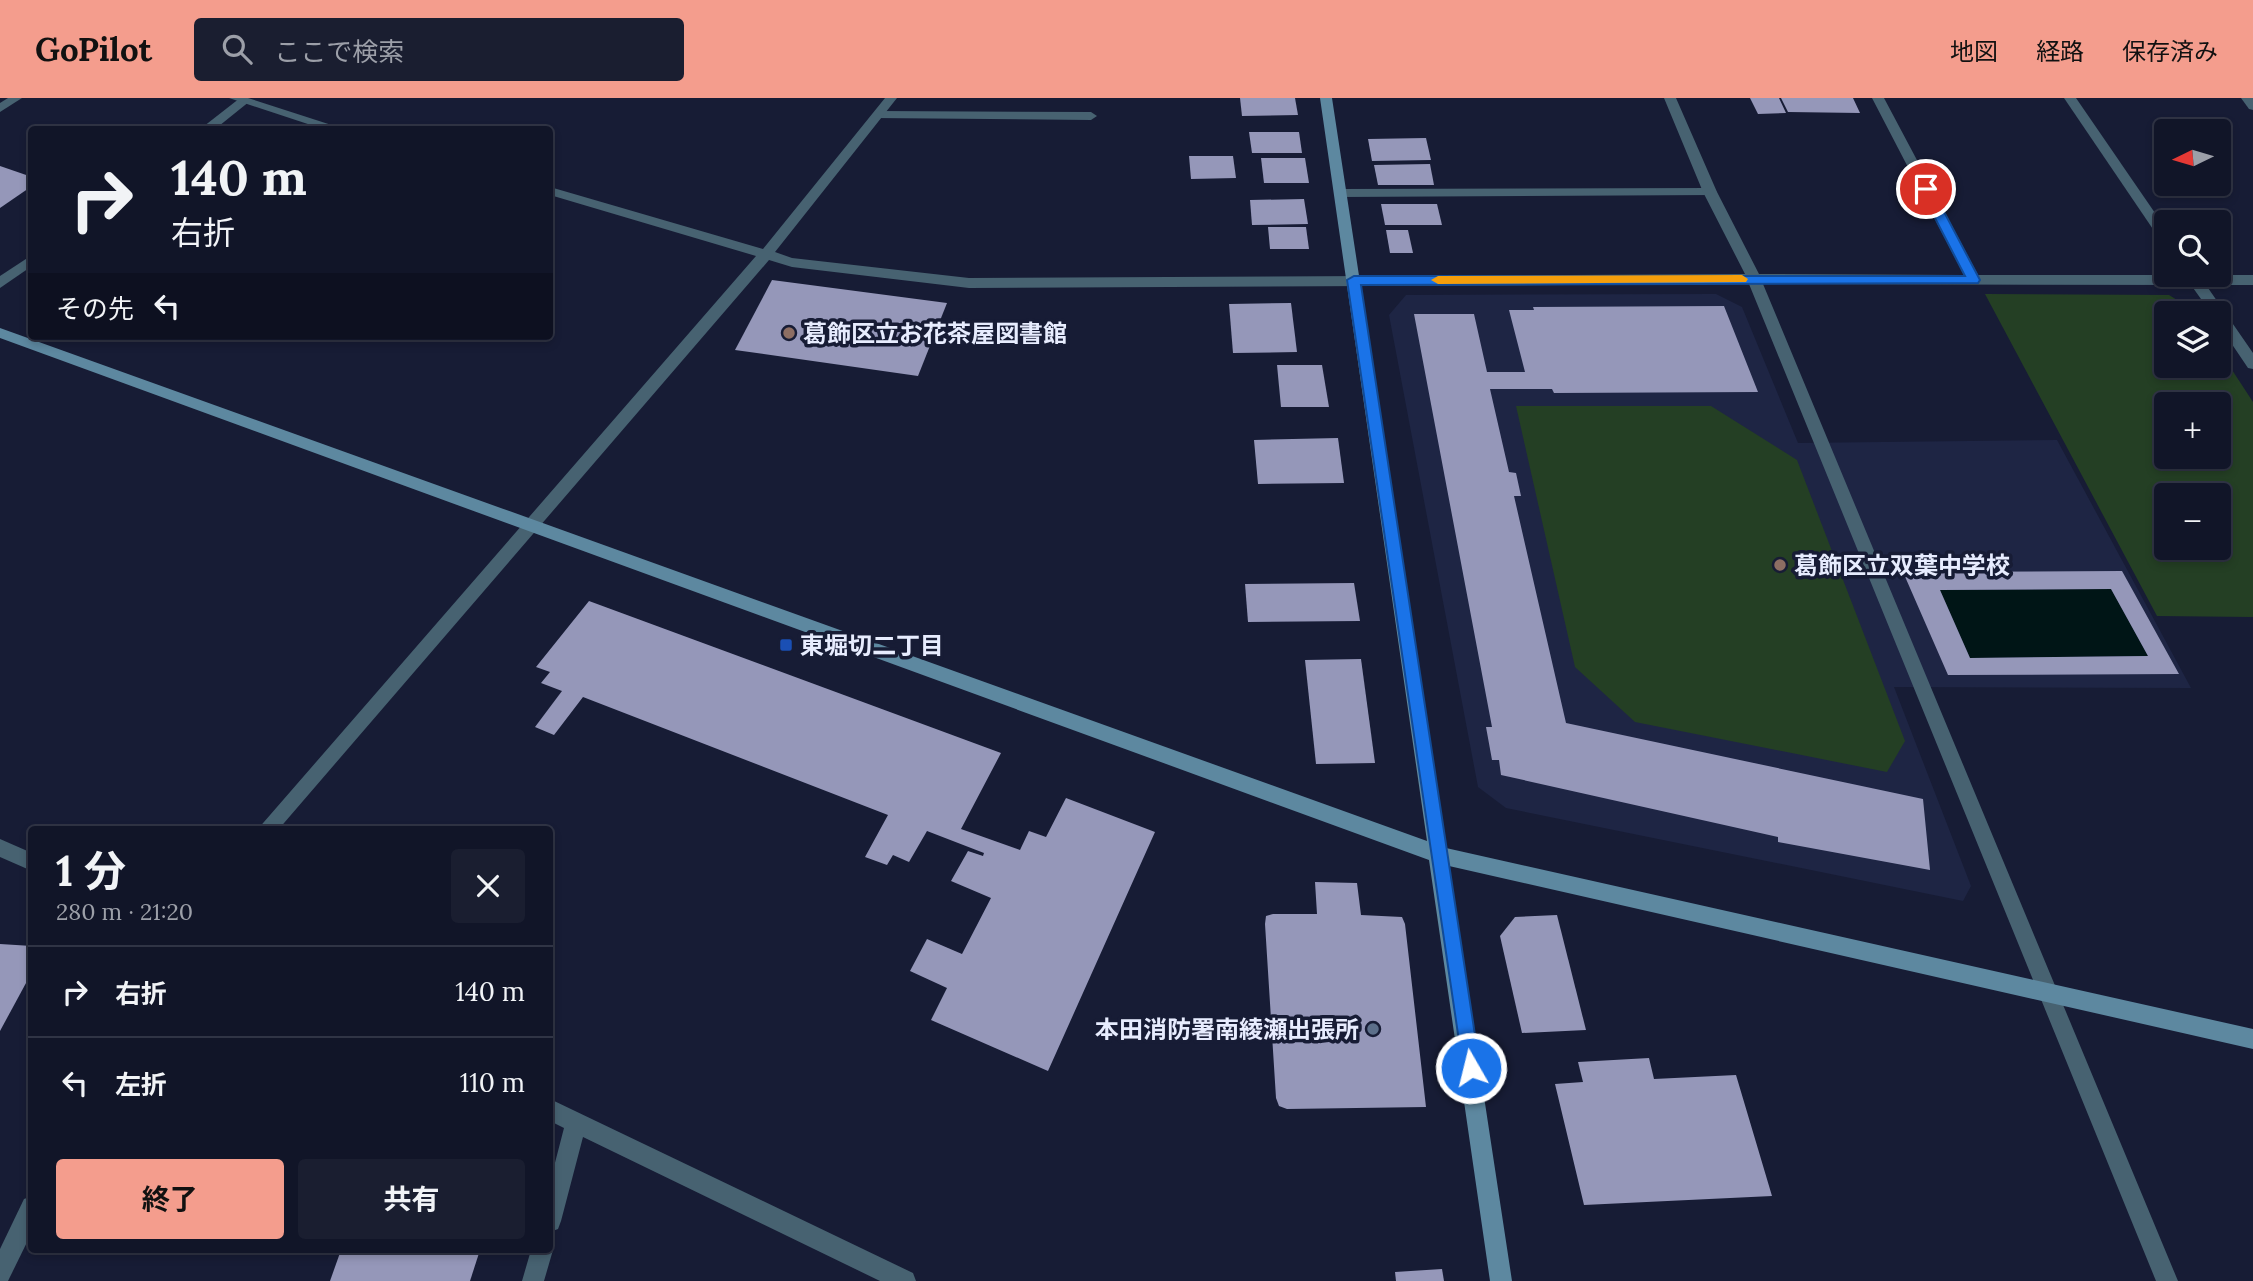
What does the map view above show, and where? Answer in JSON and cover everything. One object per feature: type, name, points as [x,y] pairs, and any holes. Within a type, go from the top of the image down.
[{"type":"street","points":[[0,108],[16,98]]},
{"type":"street","points":[[268,826],[765,255],[891,98]]},
{"type":"street","points":[[1326,98],[1501,1281]]},
{"type":"street","points":[[1670,98],[1710,192],[1754,279],[2167,1281]]},
{"type":"street","points":[[1878,98],[1974,280]]},
{"type":"street","points":[[2070,98],[2154,220]]},
{"type":"street","points":[[2247,98],[2253,106]]},
{"type":"street","points":[[209,126],[239,99],[328,126]]},
{"type":"street","points":[[878,116],[1091,116]]},
{"type":"street","points":[[553,192],[792,262],[969,283],[2154,278]]},
{"type":"street","points":[[1341,193],[1710,192]]},
{"type":"street","points":[[0,282],[28,262]]},
{"type":"street","points":[[2231,279],[2253,280]]},
{"type":"street","points":[[2231,332],[2253,364]]},
{"type":"street","points":[[0,333],[1440,855],[2253,1039]]},
{"type":"street","points":[[0,848],[28,860]]},
{"type":"street","points":[[553,1112],[905,1281]]},
{"type":"street","points":[[553,1210],[576,1124]]},
{"type":"street","points":[[0,1273],[28,1215]]},
{"type":"street","points":[[533,1281],[541,1253]]},
{"type":"shaded area","name":"葛飾区立双葉中学校","points":[[1716,294],[1742,307],[1798,443],[2057,440],[2191,688],[1894,687],[1971,886],[1963,901],[1506,808],[1478,787],[1389,315],[1406,295]]},
{"type":"shaded area","points":[[2111,589],[2148,656],[1970,658],[1940,590]]},
{"type":"green space","points":[[1985,294],[2169,295],[2179,301],[2154,301],[2154,378],[2231,378],[2231,368],[2253,402],[2253,617],[2157,616]]},
{"type":"green space","points":[[1516,406],[1711,406],[1797,460],[1905,741],[1887,772],[1635,722],[1575,667]]},
{"type":"building","points":[[1240,98],[1295,98],[1298,115],[1242,116]]},
{"type":"building","points":[[1750,98],[1779,98],[1786,113],[1758,114]]},
{"type":"building","points":[[1781,98],[1853,98],[1860,113],[1788,112]]},
{"type":"building","points":[[1249,132],[1299,132],[1302,153],[1252,153]]},
{"type":"building","points":[[1426,138],[1431,160],[1372,161],[1368,139]]},
{"type":"building","points":[[1189,156],[1233,156],[1236,178],[1191,179]]},
{"type":"building","points":[[1261,158],[1305,158],[1309,183],[1264,183]]},
{"type":"building","points":[[1430,164],[1434,185],[1378,185],[1374,165]]},
{"type":"building","points":[[0,166],[28,176],[28,189],[0,208]]},
{"type":"building","points":[[1304,199],[1308,224],[1252,225],[1250,200]]},
{"type":"building","points":[[1381,204],[1437,204],[1442,225],[1385,225]]},
{"type":"building","points":[[1268,227],[1306,227],[1309,249],[1270,249]]},
{"type":"building","points":[[1386,230],[1408,230],[1413,253],[1390,253]]},
{"type":"building","points":[[772,280],[947,303],[918,376],[735,350]]},
{"type":"building","points":[[1291,303],[1297,352],[1233,353],[1229,304]]},
{"type":"building","points":[[1724,306],[1758,392],[1554,393],[1552,389],[1490,389],[1509,472],[1516,473],[1521,496],[1514,496],[1566,723],[1923,799],[1930,870],[1778,842],[1778,837],[1501,775],[1499,760],[1492,760],[1486,727],[1492,727],[1414,314],[1474,314],[1487,372],[1525,372],[1509,310],[1534,310],[1533,307]]},
{"type":"building","points":[[1277,365],[1322,365],[1329,407],[1281,407]]},
{"type":"building","points":[[1338,438],[1344,483],[1258,484],[1254,440]]},
{"type":"building","points":[[2122,571],[2179,674],[1948,675],[1903,572]],"holes":[[[2111,589],[2148,656],[1970,658],[1940,590]]]},
{"type":"building","points":[[1354,583],[1360,621],[1248,622],[1245,584]]},
{"type":"building","points":[[589,601],[1001,753],[961,829],[1020,850],[1029,831],[1046,837],[1066,798],[1155,832],[1048,1071],[931,1020],[947,988],[910,971],[927,939],[962,954],[991,898],[951,881],[968,851],[983,856],[984,853],[927,831],[909,862],[893,855],[887,865],[865,857],[888,815],[583,697],[554,735],[535,727],[562,691],[541,683],[550,672],[536,667]]},
{"type":"building","points":[[1361,659],[1375,763],[1316,764],[1305,660]]},
{"type":"building","points":[[1315,882],[1357,883],[1361,915],[1402,917],[1426,1107],[1287,1109],[1279,1106],[1276,1098],[1266,916],[1317,914]]},
{"type":"building","points":[[1557,915],[1586,1030],[1522,1033],[1500,936],[1515,917]]},
{"type":"building","points":[[0,944],[28,946],[28,979],[0,1031]]},
{"type":"building","points":[[1649,1058],[1654,1079],[1736,1075],[1772,1196],[1584,1205],[1555,1084],[1583,1082],[1578,1062]]},
{"type":"building","points":[[340,1253],[479,1253],[470,1281],[330,1281]]},
{"type":"building","points":[[1442,1269],[1444,1281],[1396,1281],[1395,1272]]},
{"type":"slow traffic","points":[[1438,280],[1742,279]]},
{"type":"place","name":"葛飾区立お花茶屋図書館","points":[[789,333]]},
{"type":"place","name":"葛飾区立双葉中学校","points":[[1780,565]]},
{"type":"place","name":"東堀切二丁目","points":[[786,645]]},
{"type":"place","name":"本田消防署南綾瀬出張所","points":[[1373,1029]]},
{"type":"route","points":[[1471,1068],[1354,280],[1974,280],[1926,189]]}]
